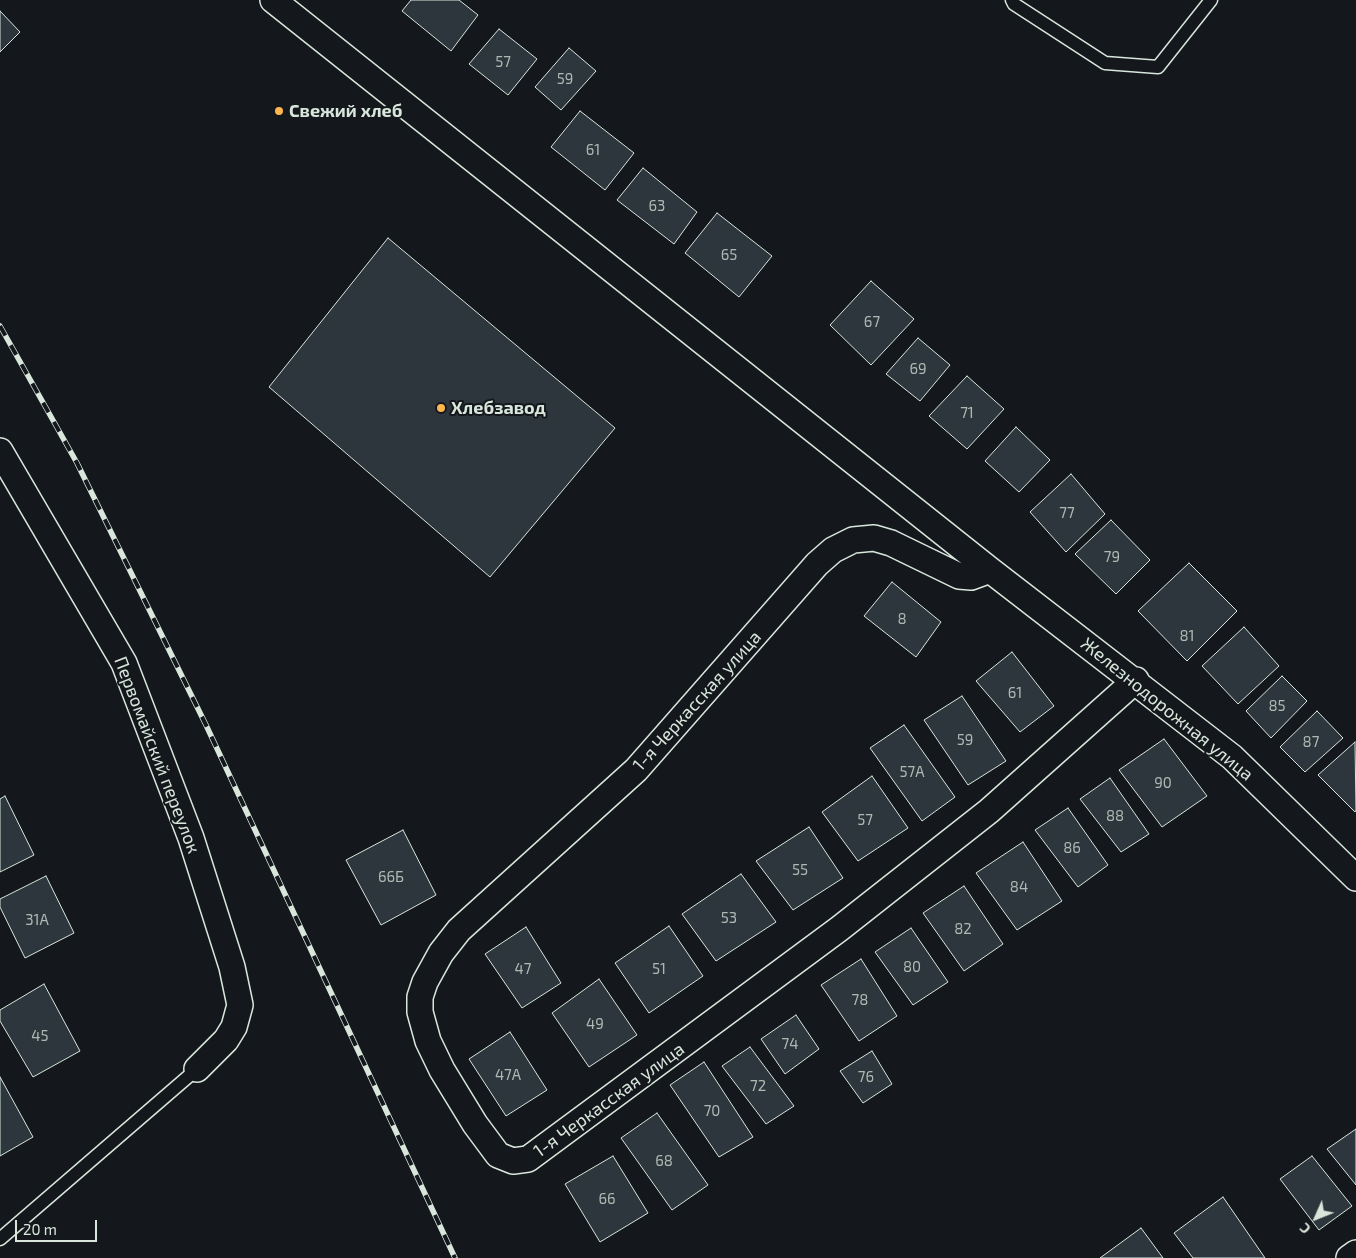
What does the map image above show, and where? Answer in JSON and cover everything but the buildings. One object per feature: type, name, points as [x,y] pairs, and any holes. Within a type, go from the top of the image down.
[{"type":"street","name":"Железнодорожная улица","points":[[272,0],[990,570],[1136,680],[1232,756],[1356,878]]},
{"type":"street","name":"Первомайский переулок","points":[[0,451],[124,662],[192,838],[232,967],[240,1005],[234,1027],[226,1040],[197,1069]]},
{"type":"street","name":"1-я Черкасская улица","points":[[990,570],[971,577],[959,576],[874,538],[853,540],[834,550],[817,564],[636,770],[459,930],[441,953],[425,982],[420,997],[420,1012],[428,1041],[442,1070],[475,1124],[498,1156],[513,1161],[528,1159],[839,929],[989,810],[1136,680]]},
{"type":"street","points":[[1349,1258],[1356,1253]]},
{"type":"lane","points":[[1012,0],[1014,4],[1105,63],[1158,67],[1211,0]]},
{"type":"lane","points":[[0,1239],[197,1069]]},
{"type":"railway","points":[[0,326],[77,463],[206,725],[455,1258]]},
{"type":"place","name":"Свежий хлеб","points":[[279,111]]},
{"type":"place","name":"Хлебзавод","points":[[441,408]]}]
